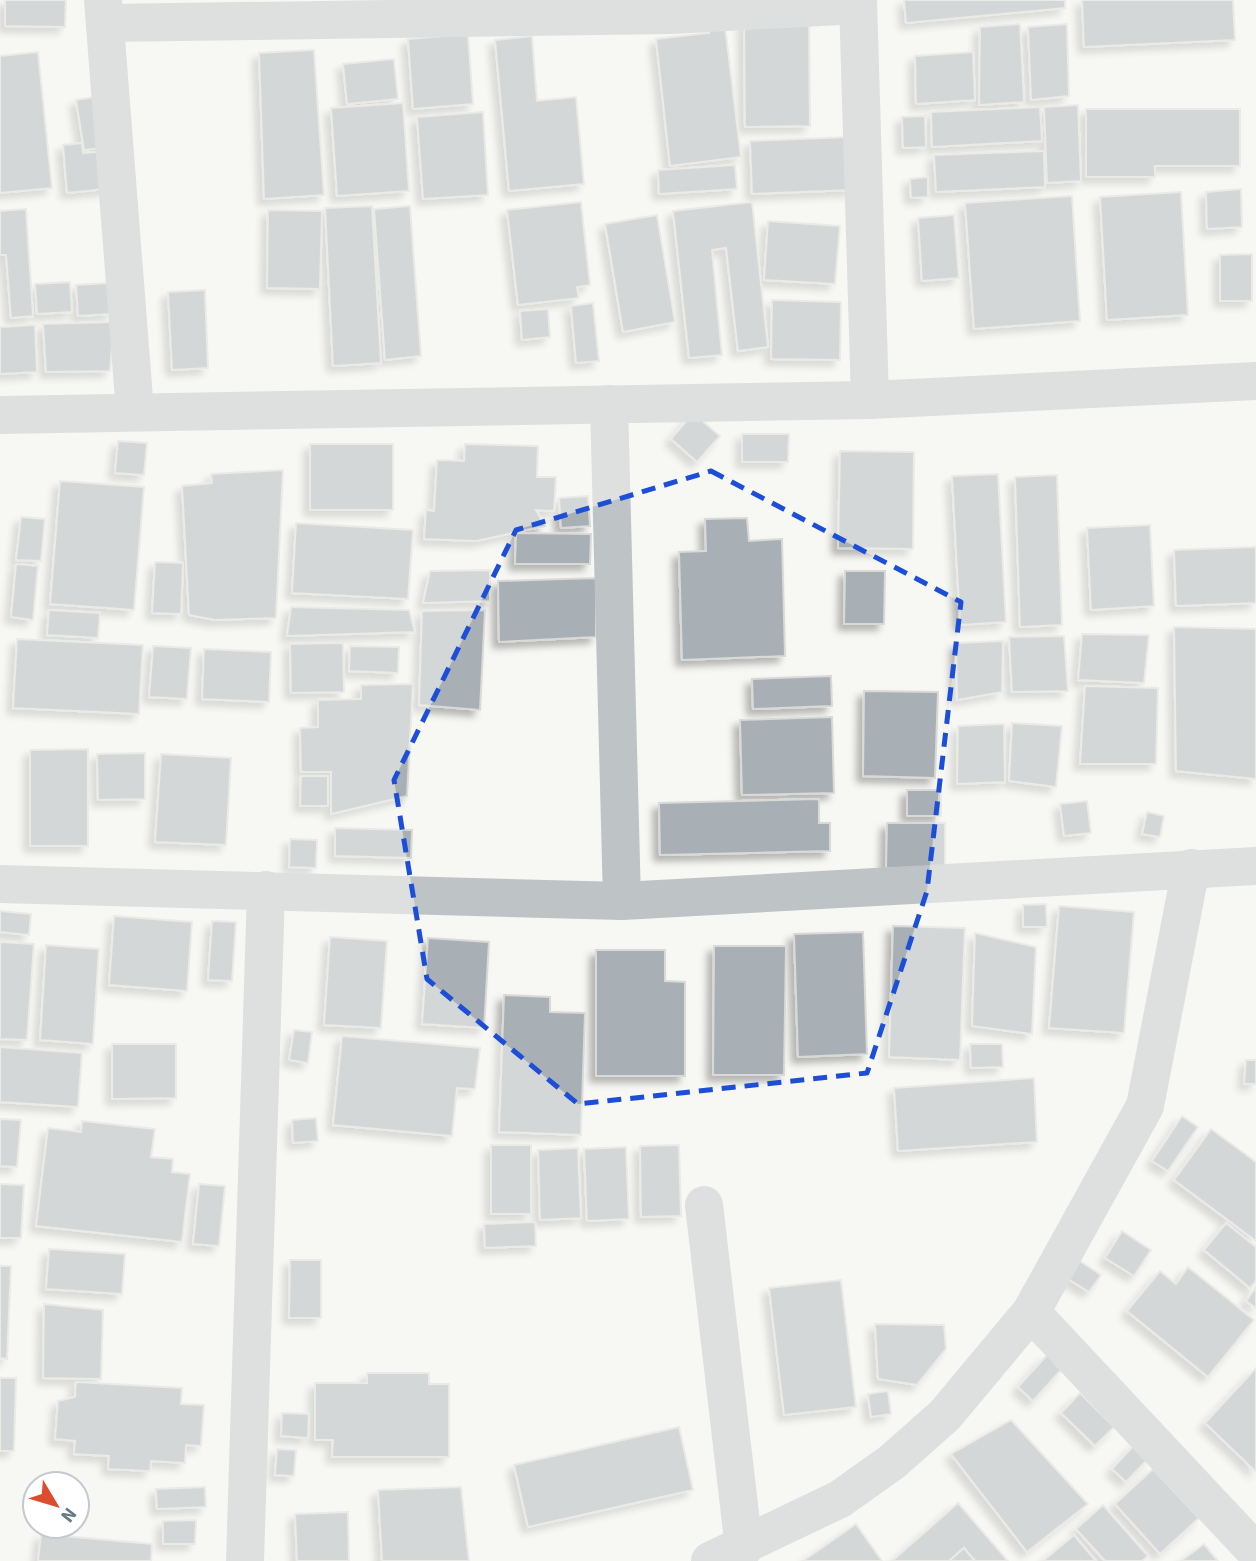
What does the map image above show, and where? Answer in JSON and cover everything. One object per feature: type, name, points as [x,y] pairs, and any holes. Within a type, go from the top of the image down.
[{"type":"street","points":[[135,412],[104,11],[496,7],[671,15],[858,3],[870,400]]},
{"type":"street","points":[[0,415],[870,400],[1256,381]]},
{"type":"street","points":[[609,404],[622,901]]},
{"type":"street","points":[[0,884],[622,901],[1256,866]]},
{"type":"street","points":[[704,1205],[727,1554],[840,1499],[892,1462],[945,1415],[1031,1312],[1145,1106],[1191,868]]},
{"type":"street","points":[[245,1561],[266,890]]},
{"type":"street","points":[[1031,1312],[1256,1552]]},
{"type":"highlighted area","points":[[711,471],[961,602],[927,891],[867,1073],[578,1104],[427,979],[394,780],[516,530]]},
{"type":"building","points":[[5,0],[66,0],[65,27],[5,26]]},
{"type":"building","points":[[904,0],[1065,0],[1065,8],[906,23]]},
{"type":"building","points":[[1082,0],[1233,0],[1235,40],[1084,47]]},
{"type":"building","points":[[809,19],[810,126],[745,127],[744,20]]},
{"type":"building","points":[[1020,24],[1024,102],[979,105],[980,27]]},
{"type":"building","points":[[1067,24],[1069,96],[1031,100],[1028,27]]},
{"type":"building","points":[[725,26],[741,157],[670,166],[656,39],[709,33],[708,28]]},
{"type":"building","points":[[468,34],[473,104],[413,109],[408,39]]},
{"type":"building","points":[[532,36],[537,101],[576,97],[584,184],[509,191],[495,40]]},
{"type":"building","points":[[314,50],[324,195],[264,199],[259,53]]},
{"type":"building","points":[[38,52],[52,188],[0,193],[0,56]]},
{"type":"building","points":[[973,52],[975,100],[916,104],[915,56]]},
{"type":"building","points":[[394,59],[398,99],[347,104],[343,64]]},
{"type":"building","points":[[101,96],[109,147],[84,150],[76,100]]},
{"type":"building","points":[[403,103],[409,191],[337,196],[331,108]]},
{"type":"building","points":[[1078,105],[1081,181],[1047,183],[1044,107]]},
{"type":"building","points":[[1040,107],[1042,141],[932,147],[931,112]]},
{"type":"building","points":[[1086,109],[1240,109],[1240,166],[1155,166],[1155,177],[1086,177]]},
{"type":"building","points":[[483,112],[488,195],[423,199],[417,117]]},
{"type":"building","points":[[925,116],[926,147],[903,148],[902,117]]},
{"type":"building","points":[[850,137],[852,190],[752,194],[750,141]]},
{"type":"building","points":[[82,143],[83,153],[112,151],[116,188],[67,193],[63,145]]},
{"type":"building","points":[[1044,151],[1045,187],[936,192],[934,155]]},
{"type":"building","points":[[735,165],[737,189],[659,194],[658,170]]},
{"type":"building","points":[[928,177],[928,197],[911,198],[910,179]]},
{"type":"building","points":[[1241,189],[1242,227],[1207,229],[1206,192]]},
{"type":"building","points":[[1181,192],[1188,315],[1107,320],[1100,197]]},
{"type":"building","points":[[1072,196],[1080,321],[974,329],[965,203]]},
{"type":"building","points":[[581,202],[590,285],[577,287],[579,298],[518,305],[507,210]]},
{"type":"building","points":[[752,202],[768,347],[738,351],[726,248],[712,250],[722,355],[689,358],[673,211]]},
{"type":"building","points":[[372,206],[381,363],[333,366],[325,208]]},
{"type":"building","points":[[410,206],[421,356],[385,360],[374,209]]},
{"type":"building","points":[[26,209],[33,316],[11,318],[6,255],[0,255],[0,211]]},
{"type":"building","points":[[268,210],[322,211],[320,289],[267,288]]},
{"type":"building","points":[[657,215],[675,322],[623,332],[605,224]]},
{"type":"building","points":[[954,215],[959,278],[922,281],[918,218]]},
{"type":"building","points":[[768,221],[840,226],[835,284],[764,280]]},
{"type":"building","points":[[1252,254],[1252,301],[1220,301],[1220,255]]},
{"type":"building","points":[[70,282],[72,312],[37,314],[35,284]]},
{"type":"building","points":[[110,283],[112,314],[78,316],[76,285]]},
{"type":"building","points":[[205,290],[208,368],[172,370],[168,292]]},
{"type":"building","points":[[772,300],[841,302],[840,360],[771,359]]},
{"type":"building","points":[[593,303],[599,361],[576,363],[571,306]]},
{"type":"building","points":[[548,309],[550,337],[522,340],[520,311]]},
{"type":"building","points":[[114,322],[110,371],[46,372],[43,324]]},
{"type":"building","points":[[35,325],[37,372],[0,374],[0,327]]},
{"type":"building","points":[[693,413],[720,436],[697,462],[671,439]]},
{"type":"building","points":[[742,434],[789,434],[788,462],[742,462]]},
{"type":"building","points":[[118,441],[147,443],[144,475],[115,473]]},
{"type":"building","points":[[310,444],[393,444],[393,510],[310,510]]},
{"type":"building","points":[[465,444],[538,446],[537,477],[556,477],[554,511],[536,510],[545,526],[476,541],[424,539],[426,510],[434,511],[437,460],[464,461]]},
{"type":"building","points":[[840,451],[914,452],[913,549],[838,548]]},
{"type":"building","points":[[283,470],[276,618],[215,620],[189,615],[182,486],[212,483],[211,474]]},
{"type":"building","points":[[998,474],[1006,622],[960,625],[952,476]]},
{"type":"building","points":[[1057,475],[1062,625],[1020,627],[1015,477]]},
{"type":"building","points":[[60,481],[144,487],[134,610],[50,604]]},
{"type":"building","points":[[588,496],[590,526],[561,528],[559,498]]},
{"type":"building","points":[[21,517],[45,519],[41,561],[16,560]]},
{"type":"building","points":[[747,518],[749,541],[782,539],[785,656],[682,660],[679,552],[706,551],[705,519]]},
{"type":"building","points":[[296,523],[413,530],[408,599],[292,593]]},
{"type":"building","points":[[1150,525],[1154,606],[1091,610],[1087,528]]},
{"type":"building","points":[[516,533],[591,534],[590,564],[515,564]]},
{"type":"building","points":[[1256,547],[1256,603],[1176,606],[1174,550]]},
{"type":"building","points":[[155,562],[183,563],[181,614],[152,613]]},
{"type":"building","points":[[16,564],[38,566],[33,620],[11,617]]},
{"type":"building","points":[[490,570],[490,601],[423,603],[430,571]]},
{"type":"building","points":[[845,571],[885,571],[884,624],[844,624]]},
{"type":"building","points":[[596,578],[596,637],[499,642],[498,581]]},
{"type":"building","points":[[291,607],[409,610],[415,632],[287,636]]},
{"type":"building","points":[[49,610],[100,613],[98,638],[47,635]]},
{"type":"building","points":[[485,610],[480,710],[419,705],[422,611]]},
{"type":"building","points":[[1174,627],[1256,629],[1256,779],[1176,771]]},
{"type":"building","points":[[1082,634],[1149,635],[1144,683],[1078,680]]},
{"type":"building","points":[[1064,636],[1068,691],[1012,692],[1009,637]]},
{"type":"building","points":[[17,639],[143,645],[139,714],[13,708]]},
{"type":"building","points":[[1003,641],[1002,692],[957,700],[956,643]]},
{"type":"building","points":[[343,643],[344,692],[291,693],[290,644]]},
{"type":"building","points":[[153,646],[191,648],[187,699],[149,697]]},
{"type":"building","points":[[350,646],[399,647],[398,673],[349,671]]},
{"type":"building","points":[[204,649],[271,652],[269,702],[202,699]]},
{"type":"building","points":[[831,676],[832,706],[753,709],[752,679]]},
{"type":"building","points":[[413,684],[407,796],[331,814],[331,772],[301,772],[300,728],[318,727],[318,700],[361,699],[361,685]]},
{"type":"building","points":[[1085,686],[1158,688],[1156,764],[1080,764]]},
{"type":"building","points":[[864,691],[938,692],[935,778],[863,776]]},
{"type":"building","points":[[832,717],[834,793],[742,795],[740,720]]},
{"type":"building","points":[[1012,723],[1062,726],[1056,787],[1009,781]]},
{"type":"building","points":[[1004,724],[1005,782],[957,784],[958,726]]},
{"type":"building","points":[[88,749],[88,846],[30,846],[30,750]]},
{"type":"building","points":[[145,753],[145,799],[98,800],[97,754]]},
{"type":"building","points":[[161,754],[231,758],[226,845],[155,842]]},
{"type":"building","points":[[301,776],[328,776],[328,806],[300,806]]},
{"type":"building","points":[[907,790],[941,790],[941,816],[907,816]]},
{"type":"building","points":[[819,799],[819,823],[830,823],[830,851],[660,855],[659,803]]},
{"type":"building","points":[[1087,801],[1091,833],[1064,836],[1060,804]]},
{"type":"building","points":[[1147,812],[1164,816],[1160,837],[1142,834]]},
{"type":"building","points":[[887,823],[945,823],[945,868],[886,868]]},
{"type":"building","points":[[335,828],[412,830],[411,858],[335,856]]},
{"type":"building","points":[[290,839],[317,840],[316,868],[289,867]]},
{"type":"building","points":[[1046,904],[1047,927],[1023,927],[1023,905]]},
{"type":"building","points":[[1059,906],[1134,912],[1124,1033],[1049,1028]]},
{"type":"building","points":[[0,911],[31,914],[29,935],[0,932]]},
{"type":"building","points":[[114,916],[192,922],[187,991],[109,985]]},
{"type":"building","points":[[212,921],[236,922],[232,981],[208,980]]},
{"type":"building","points":[[893,926],[965,928],[960,1060],[889,1057]]},
{"type":"building","points":[[863,932],[867,1054],[798,1057],[794,934]]},
{"type":"building","points":[[975,933],[1036,947],[1032,1034],[972,1026]]},
{"type":"building","points":[[330,937],[387,941],[381,1028],[324,1025]]},
{"type":"building","points":[[428,938],[489,942],[484,1028],[422,1024]]},
{"type":"building","points":[[0,942],[34,944],[27,1040],[0,1039]]},
{"type":"building","points":[[46,945],[99,949],[93,1044],[40,1040]]},
{"type":"building","points":[[714,946],[786,946],[784,1075],[713,1075]]},
{"type":"building","points":[[596,950],[665,950],[665,981],[685,982],[685,1076],[596,1076]]},
{"type":"building","points":[[504,995],[550,997],[550,1012],[585,1013],[581,1135],[499,1132]]},
{"type":"building","points":[[294,1030],[312,1032],[308,1063],[289,1060]]},
{"type":"building","points":[[342,1036],[480,1048],[475,1089],[457,1088],[452,1136],[333,1125]]},
{"type":"building","points":[[112,1044],[176,1044],[176,1098],[112,1099]]},
{"type":"building","points":[[970,1044],[1002,1044],[1003,1067],[971,1068]]},
{"type":"building","points":[[0,1047],[82,1053],[78,1107],[0,1102]]},
{"type":"building","points":[[1246,1060],[1256,1060],[1256,1084],[1244,1084]]},
{"type":"building","points":[[1034,1078],[1037,1142],[898,1151],[894,1088]]},
{"type":"building","points":[[1182,1116],[1198,1127],[1168,1171],[1152,1161]]},
{"type":"building","points":[[316,1118],[318,1141],[293,1143],[292,1120]]},
{"type":"building","points":[[0,1119],[21,1120],[17,1167],[0,1166]]},
{"type":"building","points":[[82,1121],[155,1129],[151,1157],[173,1159],[172,1172],[190,1174],[182,1242],[36,1226],[48,1128],[81,1132]]},
{"type":"building","points":[[1211,1129],[1256,1162],[1256,1241],[1174,1180]]},
{"type":"building","points":[[491,1145],[531,1145],[531,1214],[491,1214]]},
{"type":"building","points":[[679,1145],[681,1216],[641,1217],[640,1146]]},
{"type":"building","points":[[626,1147],[629,1219],[587,1221],[584,1149]]},
{"type":"building","points":[[578,1148],[581,1218],[540,1220],[538,1150]]},
{"type":"building","points":[[0,1184],[24,1185],[21,1238],[0,1238]]},
{"type":"building","points":[[199,1184],[225,1186],[219,1246],[193,1244]]},
{"type":"building","points":[[535,1222],[536,1246],[485,1248],[484,1224]]},
{"type":"building","points":[[1226,1223],[1256,1247],[1256,1281],[1250,1288],[1204,1250]]},
{"type":"building","points":[[1122,1231],[1151,1250],[1134,1276],[1105,1258]]},
{"type":"building","points":[[49,1249],[125,1254],[122,1294],[46,1289]]},
{"type":"building","points":[[290,1260],[321,1260],[321,1318],[289,1318]]},
{"type":"building","points":[[1080,1261],[1101,1275],[1089,1292],[1068,1279]]},
{"type":"building","points":[[0,1266],[11,1266],[7,1359],[0,1358]]},
{"type":"building","points":[[1188,1267],[1254,1320],[1208,1377],[1127,1311],[1160,1271],[1176,1284]]},
{"type":"building","points":[[841,1280],[856,1407],[784,1415],[769,1288]]},
{"type":"building","points":[[1256,1287],[1256,1308],[1246,1301]]},
{"type":"building","points":[[44,1304],[103,1310],[101,1379],[43,1378]]},
{"type":"building","points":[[875,1324],[944,1325],[946,1349],[917,1385],[878,1379]]},
{"type":"building","points":[[1047,1355],[1062,1369],[1033,1401],[1018,1387]]},
{"type":"building","points":[[1256,1368],[1256,1472],[1205,1423]]},
{"type":"building","points":[[367,1373],[429,1373],[429,1384],[449,1384],[449,1457],[332,1457],[333,1440],[315,1440],[315,1383],[367,1383]]},
{"type":"building","points":[[0,1378],[16,1378],[14,1451],[0,1451]]},
{"type":"building","points":[[76,1382],[182,1388],[181,1404],[204,1405],[201,1446],[186,1445],[185,1463],[151,1461],[150,1471],[108,1469],[109,1456],[74,1454],[75,1441],[55,1439],[58,1401],[75,1397]]},
{"type":"building","points":[[888,1391],[891,1414],[871,1417],[868,1394]]},
{"type":"building","points":[[1080,1393],[1114,1427],[1095,1446],[1061,1413]]},
{"type":"building","points":[[282,1413],[309,1414],[308,1438],[281,1436]]},
{"type":"building","points":[[1011,1420],[1088,1504],[1027,1552],[951,1454]]},
{"type":"building","points":[[679,1427],[693,1490],[528,1527],[514,1465]]},
{"type":"building","points":[[1136,1443],[1150,1457],[1126,1482],[1112,1469]]},
{"type":"building","points":[[277,1449],[296,1450],[294,1476],[275,1475]]},
{"type":"building","points":[[1153,1469],[1199,1518],[1160,1554],[1115,1504]]},
{"type":"building","points":[[205,1487],[206,1507],[157,1509],[156,1489]]},
{"type":"building","points":[[461,1487],[469,1561],[382,1561],[378,1490]]},
{"type":"building","points":[[958,1503],[1008,1561],[975,1561],[964,1548],[949,1561],[892,1561]]},
{"type":"building","points":[[1103,1505],[1148,1556],[1142,1561],[1105,1561],[1076,1529]]},
{"type":"building","points":[[348,1512],[349,1561],[297,1561],[295,1514]]},
{"type":"building","points":[[196,1520],[195,1544],[163,1544],[163,1521]]},
{"type":"building","points":[[856,1524],[882,1561],[803,1561]]},
{"type":"building","points":[[1074,1535],[1096,1561],[1043,1561]]},
{"type":"building","points":[[91,1539],[152,1544],[151,1561],[38,1561],[40,1540]]},
{"type":"building","points":[[1204,1544],[1218,1561],[1181,1561]]},
{"type":"building","points":[[964,1548],[975,1561],[949,1561]]}]
